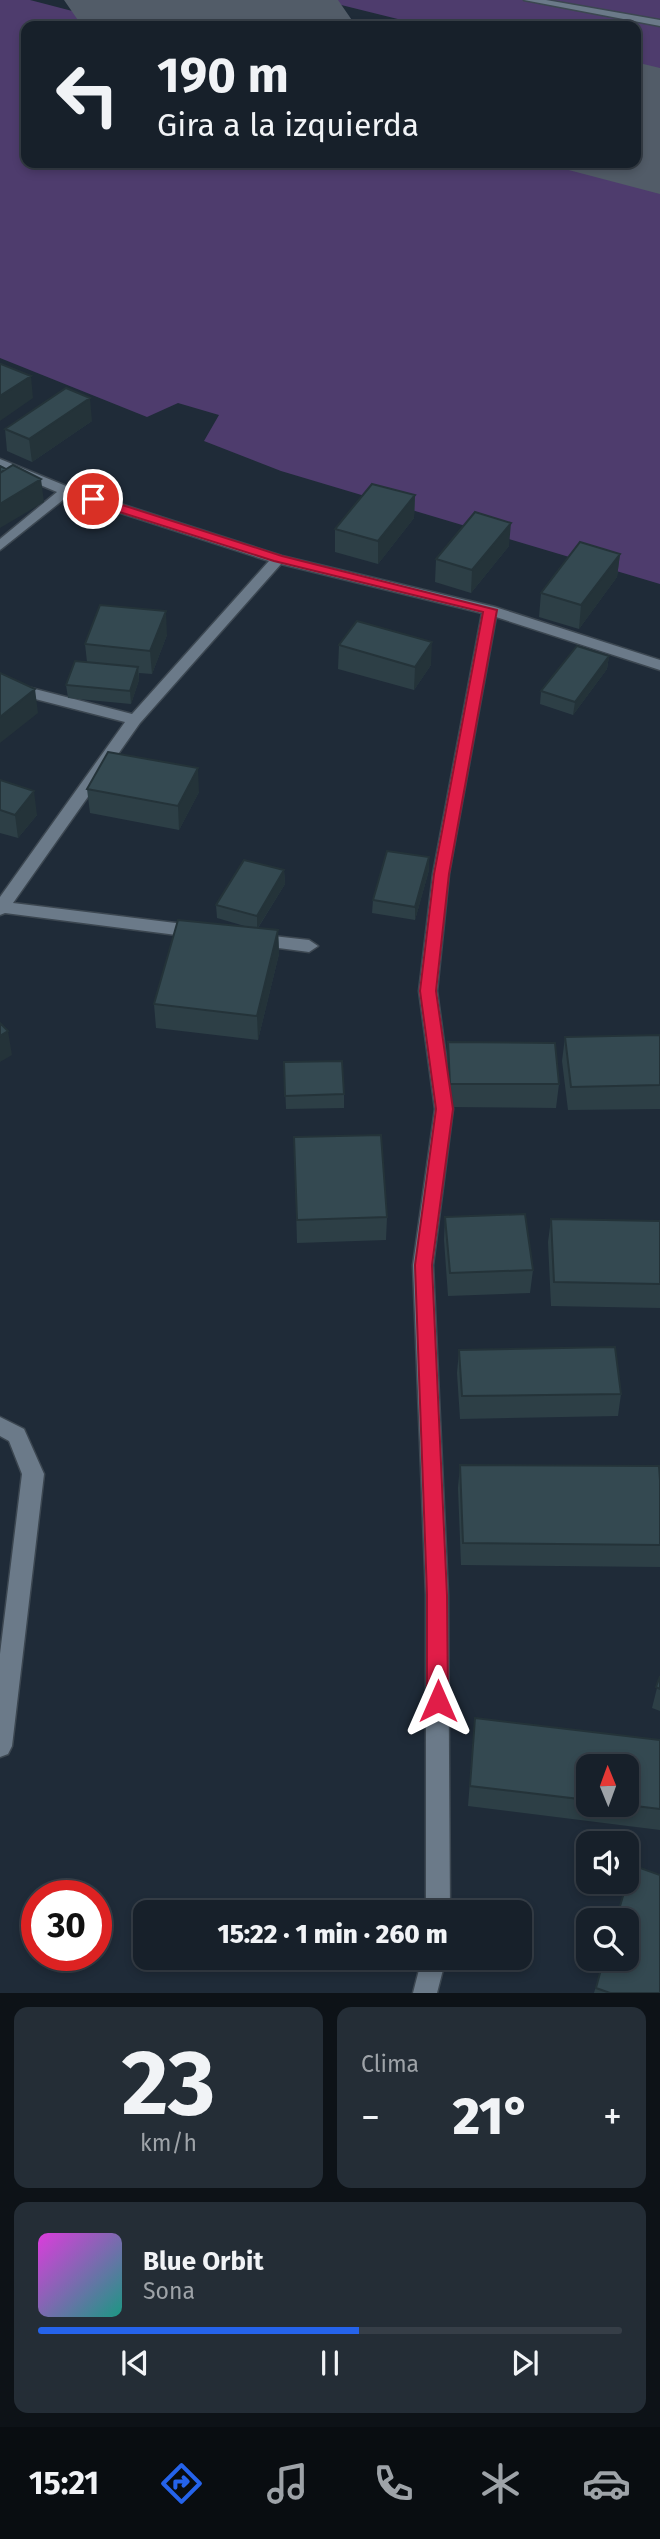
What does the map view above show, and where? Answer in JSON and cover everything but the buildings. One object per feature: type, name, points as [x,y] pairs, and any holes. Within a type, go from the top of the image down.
[{"type":"street","points":[[528,0],[660,23]]},
{"type":"street","points":[[0,463],[66,491],[278,559],[490,610],[660,665]]},
{"type":"street","points":[[0,546],[66,491]]},
{"type":"street","points":[[216,934],[1,908],[135,720],[278,559]]},
{"type":"street","points":[[438,1900],[437,1595],[424,1265],[444,1109],[428,991],[441,874],[490,610]]},
{"type":"street","points":[[0,685],[135,720]]},
{"type":"street","points":[[242,938],[309,946]]},
{"type":"street","points":[[0,1426],[17,1435],[33,1474],[0,1746]]},
{"type":"street","points":[[425,1993],[431,1970]]},
{"type":"shaded area","points":[[0,0],[30,0],[111,21],[21,21],[21,168],[641,168],[641,161],[660,166],[660,584],[281,471],[204,441],[219,415],[178,403],[147,417],[0,358]]},
{"type":"shaded area","points":[[321,0],[660,0],[660,85],[641,80],[641,21],[406,21]]},
{"type":"runway","points":[[159,0],[240,21]]},
{"type":"runway","points":[[641,126],[660,131]]},
{"type":"route","points":[[93,499],[278,559],[490,610],[441,874],[428,991],[444,1109],[424,1265],[437,1595],[438,1701]]}]
